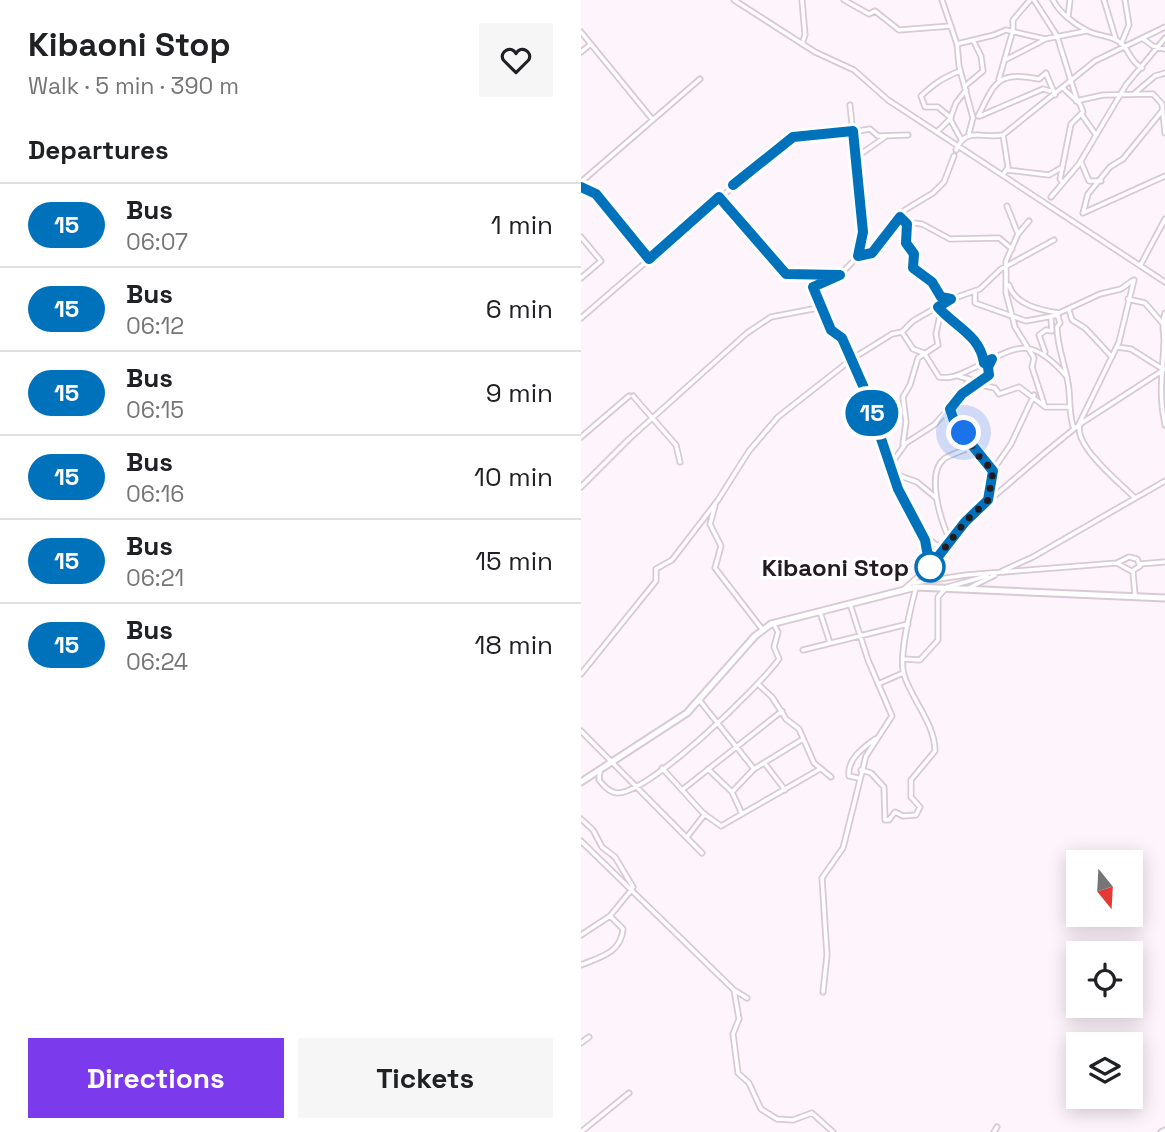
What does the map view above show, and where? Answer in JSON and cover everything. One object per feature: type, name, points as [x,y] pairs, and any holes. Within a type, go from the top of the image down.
[{"type":"street","points":[[734,0],[802,44],[854,70],[888,100],[1165,282]]},
{"type":"street","points":[[802,0],[802,44]]},
{"type":"street","points":[[844,0],[869,14],[875,11],[901,30],[951,26]]},
{"type":"street","points":[[943,0],[957,44],[960,71],[976,117]]},
{"type":"street","points":[[969,134],[987,95],[999,79],[1016,15],[1032,0],[1057,36],[1082,115],[1096,135]]},
{"type":"street","points":[[1053,0],[1068,17],[1086,31],[1116,40],[1131,61],[1142,68]]},
{"type":"street","points":[[1068,17],[1070,0]]},
{"type":"street","points":[[1104,0],[1116,40]]},
{"type":"street","points":[[1122,45],[1129,25],[1125,0]]},
{"type":"street","points":[[956,150],[961,139],[969,134],[1003,135],[1095,61],[1122,45],[1165,27]]},
{"type":"street","points":[[957,44],[1013,30],[1045,39]]},
{"type":"street","points":[[1006,59],[1045,39],[1086,31]]},
{"type":"street","points":[[581,32],[652,119]]},
{"type":"street","points":[[1142,38],[1165,49]]},
{"type":"street","points":[[1051,197],[1081,161],[1121,93],[1165,38]]},
{"type":"street","points":[[937,131],[950,119],[965,88],[983,71],[973,40]]},
{"type":"street","points":[[581,52],[591,44]]},
{"type":"street","points":[[960,71],[939,79],[932,89],[921,96],[925,107],[938,107],[950,119],[961,139]]},
{"type":"street","points":[[999,79],[1010,76],[1039,79],[1046,73],[1054,94]]},
{"type":"street","points":[[1135,93],[1155,76],[1165,73]]},
{"type":"street","points":[[649,259],[596,194],[581,185],[700,79]]},
{"type":"street","points":[[1063,88],[1077,101]]},
{"type":"street","points":[[976,117],[1043,89],[1054,94]]},
{"type":"street","points":[[1077,101],[1121,93],[1158,97],[1165,133]]},
{"type":"street","points":[[850,105],[863,232],[858,256],[853,265],[840,275],[813,287],[831,330],[842,338],[852,359],[890,467],[922,531],[930,567]]},
{"type":"street","points":[[1162,111],[1123,159],[1110,167],[1087,195],[1083,213],[1165,176]]},
{"type":"street","points":[[1062,183],[1059,178],[1071,124],[1082,115]]},
{"type":"street","points":[[581,318],[719,197],[793,137],[870,129],[878,136],[908,135]]},
{"type":"street","points":[[1003,135],[1007,170],[1003,175]]},
{"type":"street","points":[[855,158],[877,140],[890,136]]},
{"type":"street","points":[[858,256],[872,253],[909,207],[940,187],[954,156]]},
{"type":"street","points":[[1081,161],[1089,181],[1101,181]]},
{"type":"street","points":[[1007,170],[1049,174],[1062,167]]},
{"type":"street","points":[[719,197],[786,274],[840,275]]},
{"type":"street","points":[[1007,206],[1018,234]]},
{"type":"street","points":[[900,217],[905,222],[922,224],[950,239],[999,238],[1011,249]]},
{"type":"street","points":[[1140,266],[1165,219]]},
{"type":"street","points":[[1029,221],[1018,234],[1011,249],[1006,266],[1008,283],[1013,295],[1020,300],[1057,314]]},
{"type":"street","points":[[905,222],[906,243],[914,254],[913,268],[932,282],[941,297],[951,299]]},
{"type":"street","points":[[581,237],[601,261],[581,278]]},
{"type":"street","points":[[1054,240],[1006,266],[973,296],[975,303],[1026,321],[1051,319],[1100,294],[1123,289],[1134,280],[1117,346],[1077,426]]},
{"type":"street","points":[[1008,283],[1006,293],[1011,316],[1028,347],[1045,407]]},
{"type":"street","points":[[581,674],[654,584],[656,569],[672,560],[716,502],[769,425],[852,359],[892,334],[902,332],[913,321],[940,308],[951,299],[976,291]]},
{"type":"street","points":[[1128,299],[1145,303],[1163,325]]},
{"type":"street","points":[[581,487],[732,344],[772,317],[823,307]]},
{"type":"street","points":[[890,467],[903,446],[906,422],[903,397],[910,385],[914,366],[924,353],[938,345],[936,334],[940,308]]},
{"type":"street","points":[[940,308],[954,324],[971,334],[982,350],[984,363]]},
{"type":"street","points":[[1069,310],[1072,320],[1086,328],[1112,357]]},
{"type":"street","points":[[1165,313],[1159,399],[1165,425]]},
{"type":"street","points":[[1057,314],[1060,323],[1057,327],[1057,341],[1067,377],[1069,407],[1078,434],[1083,445],[1135,498]]},
{"type":"street","points":[[1051,319],[1052,331],[1046,330],[1039,335],[1039,340],[1067,377]]},
{"type":"street","points":[[902,332],[913,349],[924,353],[936,376],[956,376],[1009,350],[1028,347],[1048,355]]},
{"type":"street","points":[[1117,346],[1131,349],[1163,370]]},
{"type":"street","points":[[959,397],[989,375],[988,367],[992,359]]},
{"type":"street","points":[[861,770],[871,773],[884,787],[885,820],[889,820],[895,812],[903,816],[916,815],[920,807],[911,797],[911,780],[934,755],[935,746],[903,673],[913,585],[965,522],[988,500],[1077,426],[1163,370]]},
{"type":"street","points":[[903,446],[932,427],[950,409],[969,379],[951,374],[956,376]]},
{"type":"street","points":[[977,384],[995,388],[999,394],[1019,387],[1045,407],[1069,407]]},
{"type":"street","points":[[581,437],[631,396],[676,445],[680,462]]},
{"type":"street","points":[[988,500],[993,471],[1034,396]]},
{"type":"street","points":[[950,409],[953,421],[993,471]]},
{"type":"street","points":[[950,543],[938,513],[936,498],[942,460],[974,445]]},
{"type":"street","points":[[893,473],[917,482],[936,498]]},
{"type":"street","points":[[964,590],[1034,557],[1165,481]]},
{"type":"street","points":[[716,502],[710,524],[721,546],[715,568],[762,629]]},
{"type":"street","points":[[699,523],[710,524]]},
{"type":"street","points":[[922,531],[936,544],[950,543]]},
{"type":"street","points":[[581,782],[700,701],[762,629],[773,623],[903,590],[913,585],[997,573],[1117,563],[1133,557],[1140,564],[1164,562]]},
{"type":"street","points":[[1117,563],[1135,576],[1135,597]]},
{"type":"street","points":[[1131,571],[1137,570],[1140,564]]},
{"type":"street","points":[[904,659],[920,660],[938,640],[938,597],[944,589],[997,573]]},
{"type":"street","points":[[913,585],[944,589],[1165,598]]},
{"type":"street","points":[[823,992],[827,954],[822,878],[843,848],[861,770],[892,716],[859,636],[850,603]]},
{"type":"street","points":[[820,610],[830,643]]},
{"type":"street","points":[[600,770],[600,780],[613,792],[635,786],[719,722],[759,685],[779,659],[774,647],[778,632],[773,623]]},
{"type":"street","points":[[803,650],[908,624]]},
{"type":"street","points":[[878,684],[903,673]]},
{"type":"street","points":[[759,685],[786,719],[799,729],[820,769],[831,777]]},
{"type":"street","points":[[700,701],[754,769]]},
{"type":"street","points":[[682,790],[782,711]]},
{"type":"street","points":[[581,731],[702,853]]},
{"type":"street","points":[[859,777],[849,776],[851,765],[858,752],[877,738]]},
{"type":"street","points":[[732,793],[754,769],[803,739]]},
{"type":"street","points":[[766,765],[785,790]]},
{"type":"street","points":[[661,768],[705,814],[721,826],[820,769]]},
{"type":"street","points":[[708,769],[732,793],[742,814]]},
{"type":"street","points":[[686,838],[705,814]]},
{"type":"street","points":[[581,818],[593,830],[602,847],[615,857],[634,891]]},
{"type":"street","points":[[581,841],[734,990],[747,998]]},
{"type":"street","points":[[581,935],[610,916],[634,891]]},
{"type":"street","points":[[581,965],[611,953],[618,946],[623,929],[610,916]]},
{"type":"street","points":[[734,990],[739,1019],[733,1034],[735,1064],[738,1073],[749,1083],[761,1109],[777,1119],[793,1120],[812,1113],[833,1132]]},
{"type":"street","points":[[581,1043],[589,1037]]},
{"type":"street","points":[[581,1132],[629,1093]]},
{"type":"street","points":[[994,1132],[997,1127]]},
{"type":"bus line","name":"15","points":[[581,187],[596,194],[649,259],[719,197],[786,274],[840,275],[813,287],[831,330],[842,338],[864,388],[898,489],[922,531],[930,567],[965,522],[988,500],[993,471],[955,424],[950,409],[962,394],[984,381],[989,375],[988,367],[992,359],[984,363],[982,350],[971,334],[954,324],[938,307],[951,299],[941,297],[932,282],[923,276],[922,272],[913,268],[914,254],[906,243],[907,224],[900,217],[872,253],[858,256],[863,232],[853,131],[821,137],[793,137],[733,185]]},
{"type":"place","name":"Kibaoni Stop","points":[[930,567]]},
{"type":"route","points":[[930,567],[965,522],[988,500],[993,471],[977,454],[976,448],[964,433]]}]
